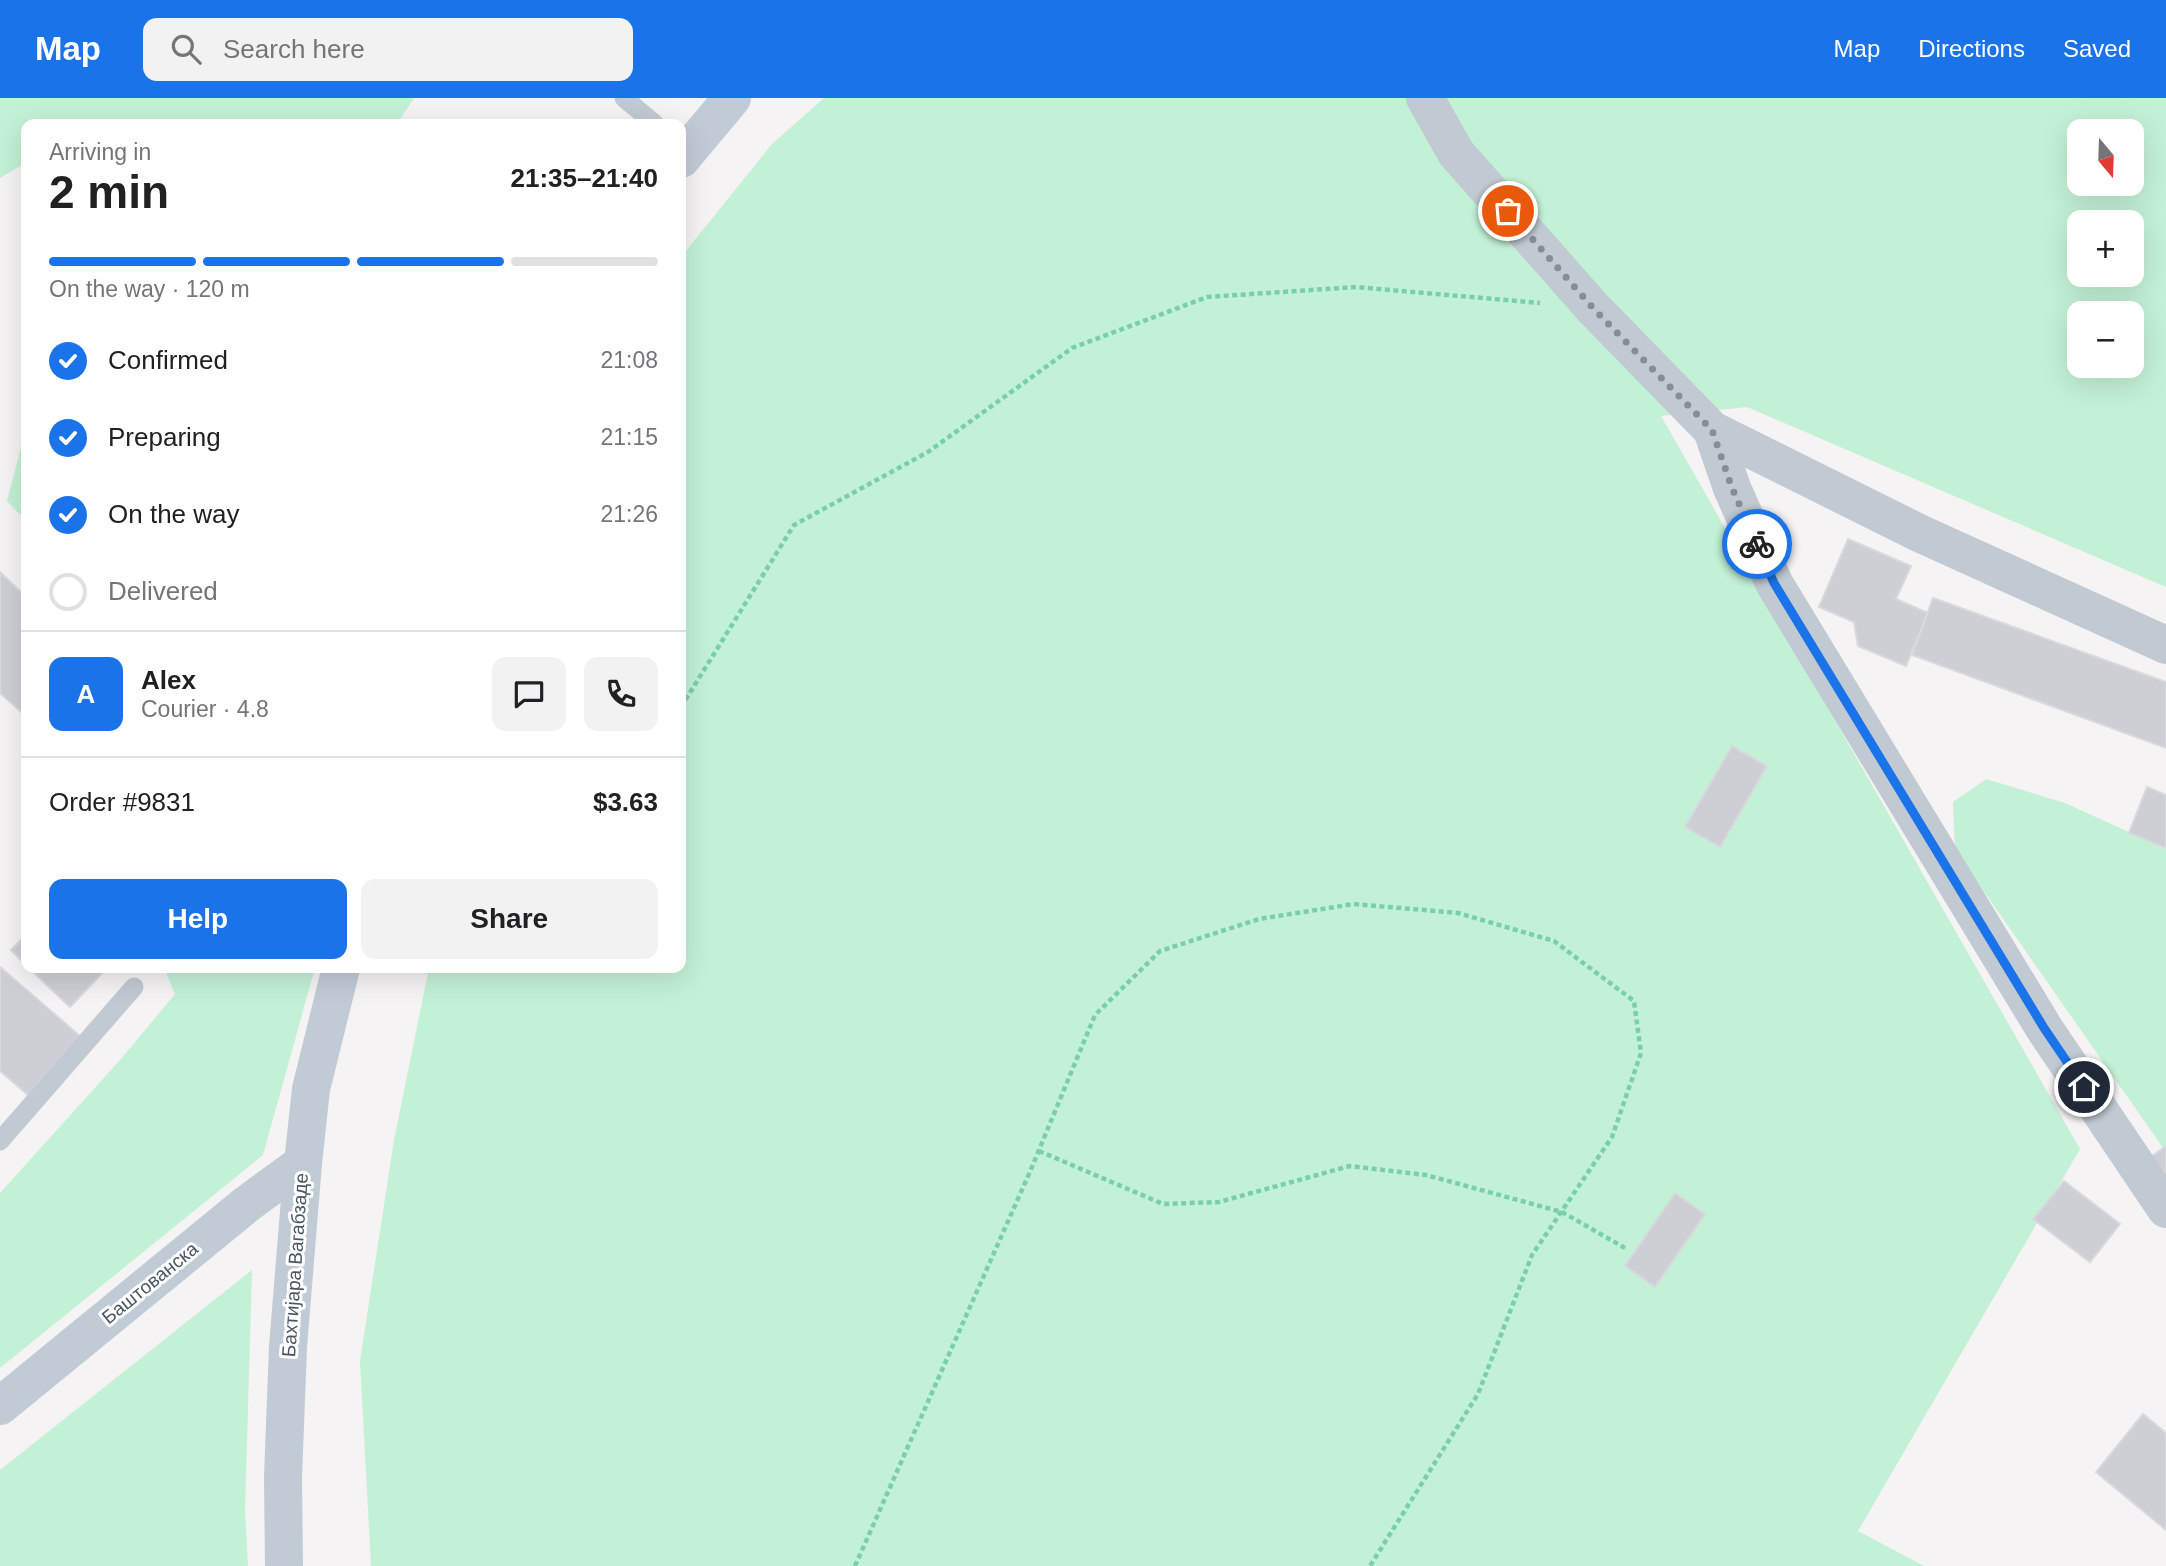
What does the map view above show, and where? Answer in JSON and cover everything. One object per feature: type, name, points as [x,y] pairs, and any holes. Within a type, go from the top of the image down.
[{"type":"main road","points":[[686,149],[732,98]]},
{"type":"main road","name":"Бахтијара Вагабзаде","points":[[284,1566],[283,1477],[288,1347],[303,1163],[311,1089],[340,973]]},
{"type":"main road","name":"Баштованска","points":[[0,1406],[247,1204],[303,1163]]},
{"type":"street","points":[[1425,98],[1457,153],[1593,308],[1712,430],[1919,533],[2166,645]]},
{"type":"street","points":[[1712,430],[1732,488],[1774,583],[2044,1028],[2166,1209]]},
{"type":"lane","points":[[624,98],[649,119]]},
{"type":"lane","points":[[2,1134],[134,987]]},
{"type":"path","points":[[686,699],[794,525],[928,452],[1072,348],[1207,297],[1356,287],[1593,308]]},
{"type":"path","points":[[855,1566],[1039,1150],[1095,1015],[1160,951],[1259,919],[1354,904],[1458,914],[1554,941],[1634,1001],[1642,1053],[1612,1137],[1532,1255],[1478,1394],[1370,1566]]},
{"type":"path","points":[[1039,1150],[1163,1204],[1219,1202],[1350,1166],[1426,1175],[1562,1212],[1625,1248]]},
{"type":"green space","points":[[0,98],[414,98],[400,119],[21,119],[21,166],[0,178]]},
{"type":"green space","points":[[824,98],[2166,98],[2166,587],[1747,407],[1661,416],[2080,1149],[1858,1531],[1924,1566],[371,1566],[360,1361],[394,1140],[428,973],[686,973],[686,251],[772,144]]},
{"type":"green space","points":[[21,447],[21,516],[7,501]]},
{"type":"green space","points":[[1986,779],[2065,803],[2166,849],[2166,1152],[1955,850],[1953,802]]},
{"type":"green space","points":[[166,973],[314,973],[263,1155],[0,1368],[0,1193],[121,1059],[175,994]]},
{"type":"green space","points":[[252,1270],[245,1511],[248,1566],[0,1566],[0,1470]]},
{"type":"building","points":[[1848,539],[1911,566],[1896,599],[1928,613],[1906,666],[1858,646],[1854,622],[1819,607]]},
{"type":"building","points":[[0,572],[21,592],[21,712],[0,693]]},
{"type":"building","points":[[1933,598],[2166,682],[2166,748],[1912,655]]},
{"type":"building","points":[[1732,746],[1767,766],[1720,847],[1685,827]]},
{"type":"building","points":[[2147,787],[2166,795],[2166,848],[2129,833]]},
{"type":"building","points":[[21,940],[21,960],[11,950]]},
{"type":"building","points":[[0,967],[80,1036],[28,1095],[0,1071]]},
{"type":"building","points":[[34,973],[102,973],[70,1007]]},
{"type":"building","points":[[2166,1146],[2166,1183],[2148,1159]]},
{"type":"building","points":[[2064,1181],[2120,1224],[2090,1262],[2033,1219]]},
{"type":"building","points":[[1675,1193],[1705,1214],[1655,1287],[1625,1266]]},
{"type":"building","points":[[2143,1414],[2166,1433],[2166,1530],[2096,1472]]},
{"type":"way so far","points":[[1508,211],[1593,308],[1712,430],[1732,488],[1757,544]]},
{"type":"route","points":[[1757,544],[1774,583],[2044,1028],[2084,1087]]}]
